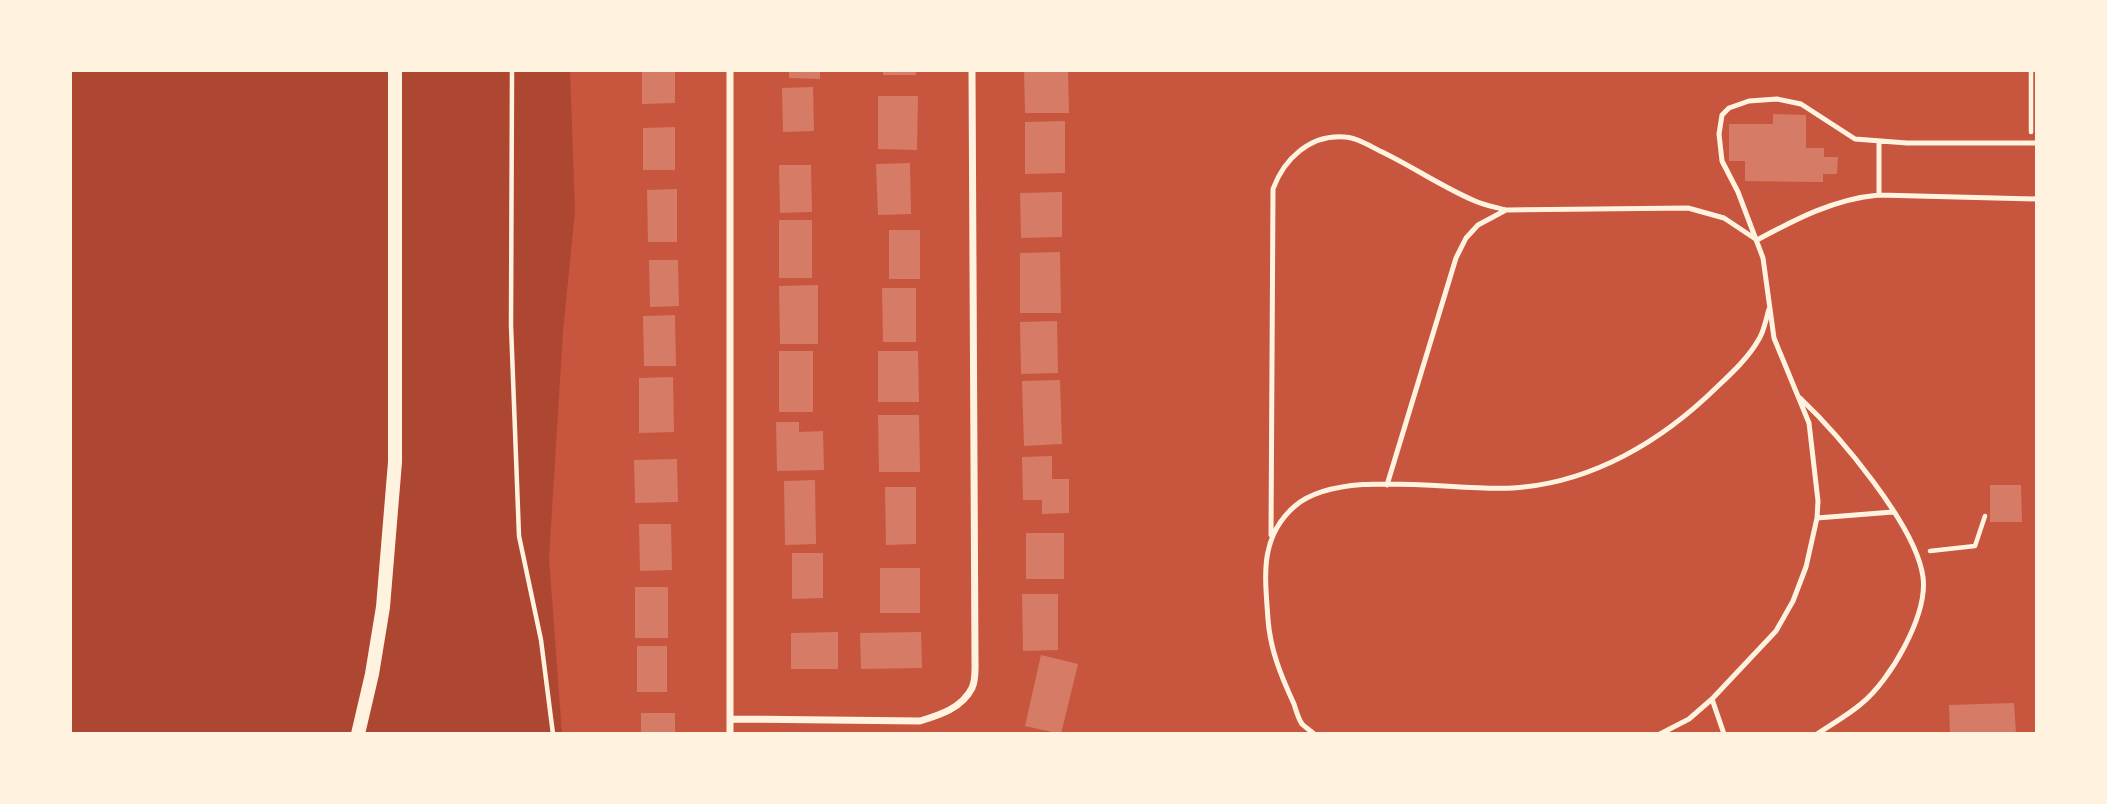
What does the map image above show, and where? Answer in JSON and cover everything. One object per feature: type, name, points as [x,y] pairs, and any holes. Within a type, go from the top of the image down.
[{"type":"main road","points":[[358,734],[372,674],[383,607],[395,462],[396,70]]},
{"type":"street","points":[[730,70],[730,734]]},
{"type":"street","points":[[730,719],[920,721],[944,713],[961,702],[973,686],[972,70]]},
{"type":"lane","points":[[1660,734],[1689,719],[1712,699],[1776,632],[1793,601],[1806,567],[1817,518],[1818,501],[1809,423],[1774,338],[1763,258],[1738,192],[1722,161],[1718,134],[1722,115],[1729,107],[1749,101],[1777,99],[1801,104],[1855,139],[1880,143],[2034,143]]},
{"type":"lane","points":[[1314,734],[1302,724],[1274,655],[1269,629],[1265,572],[1271,535],[1273,189],[1280,170],[1293,155],[1310,144],[1346,136],[1397,159],[1475,201],[1506,210],[1688,208],[1724,218],[1757,240]]},
{"type":"lane","points":[[1879,195],[1880,143]]},
{"type":"lane","points":[[1757,240],[1829,205],[1854,197],[1879,195],[2037,199]]},
{"type":"lane","points":[[1387,485],[1457,258],[1466,238],[1478,225],[1506,210]]},
{"type":"lane","points":[[1271,535],[1280,520],[1296,505],[1339,486],[1512,488],[1584,474],[1619,460],[1655,439],[1692,411],[1733,372],[1760,338],[1770,306]]},
{"type":"lane","points":[[1798,396],[1824,421],[1868,474],[1915,553],[1923,578],[1920,608],[1908,640],[1886,676],[1863,703],[1817,734]]},
{"type":"lane","points":[[1817,518],[1893,512]]},
{"type":"lane","points":[[1712,699],[1724,734]]},
{"type":"path","points":[[513,70],[511,325],[519,536],[541,640],[553,734]]},
{"type":"path","points":[[2031,70],[2034,143]]},
{"type":"path","points":[[1915,553],[1975,546],[1985,516]]},
{"type":"shaded area","points":[[70,70],[570,70],[575,211],[563,332],[549,558],[562,734],[70,734]]},
{"type":"building","points":[[642,70],[675,70],[675,103],[642,104]]},
{"type":"building","points":[[789,70],[820,70],[820,79],[789,78]]},
{"type":"building","points":[[883,70],[916,70],[916,75],[883,75]]},
{"type":"building","points":[[1024,70],[1068,70],[1069,113],[1025,113]]},
{"type":"building","points":[[813,87],[814,131],[783,132],[782,88]]},
{"type":"building","points":[[878,96],[918,96],[917,150],[878,149]]},
{"type":"building","points":[[1773,114],[1806,115],[1806,148],[1824,148],[1824,157],[1838,157],[1837,174],[1823,174],[1823,182],[1745,181],[1745,161],[1729,161],[1729,124],[1773,124]]},
{"type":"building","points":[[1065,121],[1065,173],[1025,174],[1025,122]]},
{"type":"building","points":[[675,127],[675,170],[643,170],[643,128]]},
{"type":"building","points":[[910,163],[911,214],[878,215],[876,164]]},
{"type":"building","points":[[779,165],[811,165],[812,212],[780,213]]},
{"type":"building","points":[[677,189],[677,242],[648,242],[647,190]]},
{"type":"building","points":[[1062,192],[1062,237],[1021,238],[1020,193]]},
{"type":"building","points":[[779,220],[812,220],[812,278],[779,278]]},
{"type":"building","points":[[889,230],[920,230],[920,279],[889,279]]},
{"type":"building","points":[[1060,252],[1061,313],[1020,313],[1020,253]]},
{"type":"building","points":[[649,260],[678,260],[679,306],[650,307]]},
{"type":"building","points":[[818,285],[818,344],[780,344],[779,286]]},
{"type":"building","points":[[882,288],[916,288],[916,342],[883,342]]},
{"type":"building","points":[[675,315],[676,366],[644,366],[643,316]]},
{"type":"building","points":[[1057,321],[1058,373],[1021,374],[1020,322]]},
{"type":"building","points":[[779,351],[813,351],[813,412],[779,412]]},
{"type":"building","points":[[878,351],[918,351],[919,402],[878,402]]},
{"type":"building","points":[[673,377],[674,432],[639,433],[639,378]]},
{"type":"building","points":[[1060,380],[1062,444],[1024,446],[1022,381]]},
{"type":"building","points":[[878,415],[919,415],[920,472],[879,472]]},
{"type":"building","points":[[776,422],[799,422],[799,432],[823,431],[824,470],[777,471]]},
{"type":"building","points":[[1052,456],[1052,479],[1069,479],[1069,513],[1042,514],[1042,500],[1023,500],[1022,457]]},
{"type":"building","points":[[677,459],[678,502],[635,503],[634,460]]},
{"type":"building","points":[[815,480],[816,544],[785,545],[784,481]]},
{"type":"building","points":[[1990,485],[2021,485],[2022,522],[1990,522]]},
{"type":"building","points":[[885,487],[916,487],[916,544],[886,545]]},
{"type":"building","points":[[639,524],[671,524],[672,570],[640,571]]},
{"type":"building","points":[[1026,533],[1064,533],[1064,579],[1026,579]]},
{"type":"building","points":[[792,553],[823,553],[823,598],[792,599]]},
{"type":"building","points":[[880,568],[920,568],[920,613],[880,613]]},
{"type":"building","points":[[635,587],[668,587],[668,638],[635,638]]},
{"type":"building","points":[[1022,594],[1058,594],[1058,650],[1023,651]]},
{"type":"building","points":[[838,632],[838,669],[791,669],[791,633]]},
{"type":"building","points":[[921,632],[922,668],[861,669],[860,633]]},
{"type":"building","points":[[637,646],[667,646],[667,692],[637,692]]},
{"type":"building","points":[[1041,655],[1078,664],[1061,734],[1025,726]]},
{"type":"building","points":[[2014,703],[2016,734],[1950,734],[1949,705]]},
{"type":"building","points":[[641,713],[675,713],[675,734],[641,734]]}]
